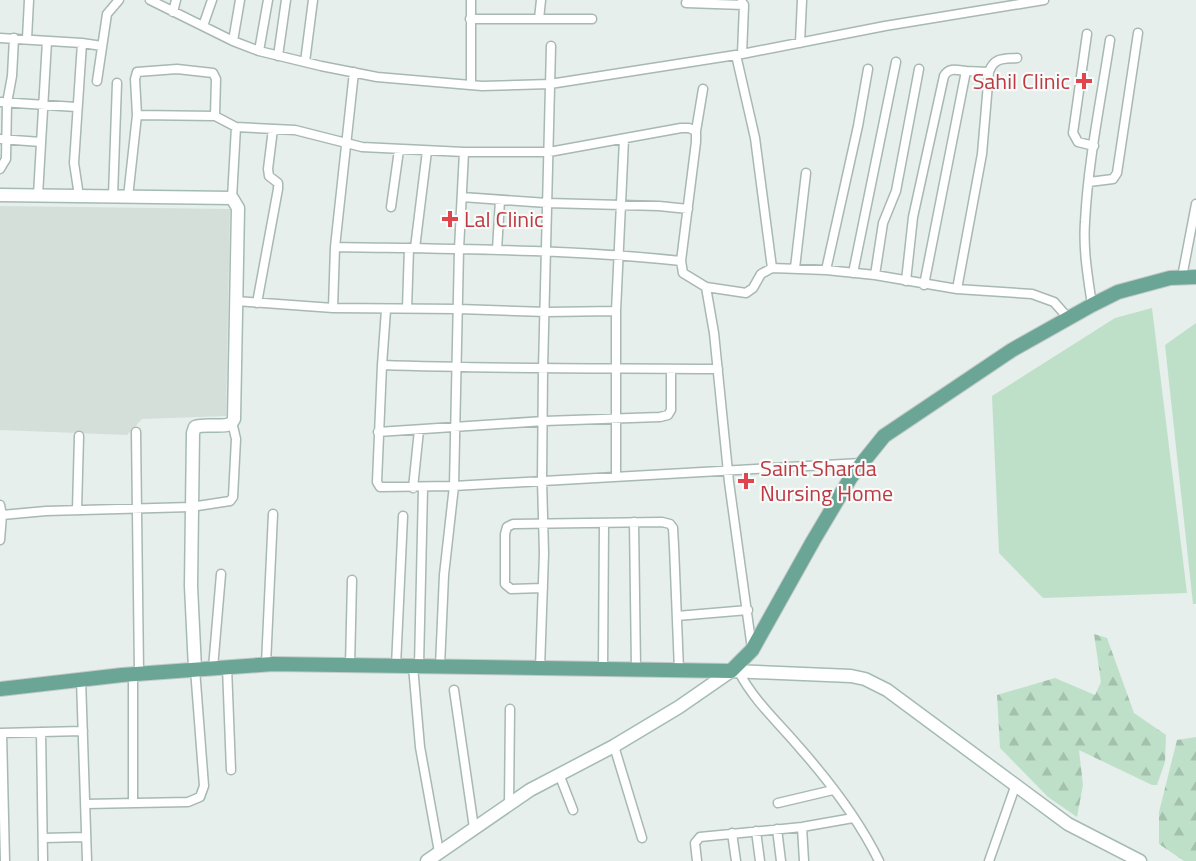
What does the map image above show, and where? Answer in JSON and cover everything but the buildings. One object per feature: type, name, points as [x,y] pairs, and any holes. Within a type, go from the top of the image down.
[{"type":"main road","points":[[0,688],[266,664],[735,671],[752,650],[817,533],[861,463],[884,436],[1012,350],[1092,305],[1118,292],[1170,278],[1189,277]]},
{"type":"street","points":[[27,39],[29,0]]},
{"type":"street","points":[[97,81],[107,14],[118,0]]},
{"type":"street","points":[[150,0],[259,51],[377,77],[471,85],[550,84],[739,55],[895,24],[1044,0]]},
{"type":"street","points":[[173,12],[176,0]]},
{"type":"street","points":[[202,26],[212,0]]},
{"type":"street","points":[[234,41],[240,0]]},
{"type":"street","points":[[259,51],[268,0]]},
{"type":"street","points":[[278,56],[286,0]]},
{"type":"street","points":[[305,62],[313,0]]},
{"type":"street","points":[[471,0],[471,85]]},
{"type":"street","points":[[539,18],[541,0]]},
{"type":"street","points":[[800,43],[802,0]]},
{"type":"street","points":[[686,3],[743,2],[739,55],[755,138],[772,268]]},
{"type":"street","points":[[470,19],[591,19]]},
{"type":"street","points":[[1089,182],[1113,178],[1117,173],[1138,33]]},
{"type":"street","points":[[1086,34],[1073,133],[1078,142],[1094,146]]},
{"type":"street","points":[[0,38],[102,46]]},
{"type":"street","points":[[0,169],[6,159],[4,102],[14,38]]},
{"type":"street","points":[[1092,305],[1085,224],[1110,40]]},
{"type":"street","points":[[38,195],[47,41]]},
{"type":"street","points":[[79,196],[74,162],[81,43]]},
{"type":"street","points":[[540,668],[544,524],[543,369],[551,46]]},
{"type":"street","points":[[957,289],[982,154],[989,72],[996,60],[1017,58]]},
{"type":"street","points":[[854,273],[896,62]]},
{"type":"street","points":[[128,197],[137,116],[135,79],[137,72],[177,69],[214,74],[215,116]]},
{"type":"street","points":[[826,270],[858,126],[868,69]]},
{"type":"street","points":[[875,275],[883,223],[896,191],[919,69]]},
{"type":"street","points":[[906,282],[913,218],[944,76],[947,71],[952,70],[989,72]]},
{"type":"street","points":[[924,285],[966,71]]},
{"type":"street","points":[[333,308],[335,247],[354,72]]},
{"type":"street","points":[[113,196],[117,83]]},
{"type":"street","points":[[703,89],[681,261],[684,273],[706,287],[746,292],[753,288],[761,274],[772,268],[826,270],[875,275],[957,289],[1032,294],[1054,302],[1069,319]]},
{"type":"street","points":[[4,102],[76,107]]},
{"type":"street","points":[[137,116],[215,116],[236,127],[296,130],[345,144],[399,150],[464,152],[549,152],[681,129],[696,131]]},
{"type":"street","points":[[0,540],[1,510],[191,507],[218,504],[233,499],[236,439],[232,422],[238,208],[232,198],[236,127]]},
{"type":"street","points":[[257,303],[278,189],[278,183],[269,176],[268,169],[273,129]]},
{"type":"street","points":[[4,139],[41,142]]},
{"type":"street","points":[[616,476],[616,311],[624,139]]},
{"type":"street","points":[[391,207],[399,150]]},
{"type":"street","points":[[407,309],[412,248],[427,151]]},
{"type":"street","points":[[440,666],[444,575],[454,486],[457,428],[459,249],[464,152]]},
{"type":"street","points":[[795,268],[806,173]]},
{"type":"street","points":[[0,195],[232,198]]},
{"type":"street","points":[[462,197],[688,209]]},
{"type":"street","points":[[497,250],[500,200]]},
{"type":"street","points":[[1189,277],[1196,204]]},
{"type":"street","points":[[335,247],[618,254],[681,261]]},
{"type":"street","points":[[706,287],[752,650]]},
{"type":"street","points":[[236,301],[386,310],[616,311]]},
{"type":"street","points":[[386,310],[378,432],[377,482],[380,487],[423,488],[861,463]]},
{"type":"street","points":[[382,365],[543,369],[718,369]]},
{"type":"street","points":[[378,432],[544,421],[660,417],[668,415],[671,405],[671,369]]},
{"type":"street","points":[[85,804],[188,802],[200,798],[204,786],[191,586],[193,433],[195,427],[202,424],[225,426],[232,422]]},
{"type":"street","points":[[413,488],[419,430]]},
{"type":"street","points":[[133,803],[138,509],[136,432]]},
{"type":"street","points":[[77,510],[79,436]]},
{"type":"street","points":[[423,488],[416,666],[420,747],[439,852]]},
{"type":"street","points":[[266,664],[273,514]]},
{"type":"street","points":[[396,666],[403,516]]},
{"type":"street","points":[[543,588],[507,588],[505,584],[507,527],[513,524],[634,522],[670,524],[673,528],[679,670]]},
{"type":"street","points":[[634,522],[636,668]]},
{"type":"street","points":[[603,668],[604,523]]},
{"type":"street","points":[[221,574],[220,668],[231,770]]},
{"type":"street","points":[[350,666],[352,580]]},
{"type":"street","points":[[677,616],[748,610]]},
{"type":"street","points":[[735,671],[759,704],[799,747],[833,790],[879,861]]},
{"type":"street","points":[[426,861],[530,790],[614,746],[735,671],[865,679],[887,690],[1068,824],[1132,859]]},
{"type":"street","points":[[81,679],[87,861]]},
{"type":"street","points":[[454,690],[474,828]]},
{"type":"street","points":[[509,805],[510,709]]},
{"type":"street","points":[[5,861],[1,733],[83,731]]},
{"type":"street","points":[[41,732],[43,861]]},
{"type":"street","points":[[614,746],[642,838]]},
{"type":"street","points":[[559,774],[573,810]]},
{"type":"street","points":[[989,861],[1016,784]]},
{"type":"street","points":[[778,803],[833,790]]},
{"type":"street","points":[[697,861],[695,843],[697,839],[704,836],[802,827],[853,818]]},
{"type":"street","points":[[802,827],[804,861]]},
{"type":"street","points":[[777,829],[781,861]]},
{"type":"street","points":[[756,831],[760,861]]},
{"type":"street","points":[[732,833],[736,861]]},
{"type":"street","points":[[43,838],[86,837]]},
{"type":"shaded area","points":[[0,206],[230,209],[226,416],[142,419],[127,435],[0,430]]},
{"type":"green space","points":[[1152,308],[1187,593],[1043,598],[999,553],[992,396],[1115,318]]},
{"type":"green space","points":[[1196,323],[1196,604],[1193,604],[1165,345]]},
{"type":"green space","points":[[1094,634],[1107,638],[1134,713],[1166,735],[1165,762],[1157,785],[1152,785],[1079,750],[1083,785],[1077,817],[1048,797],[1000,748],[997,695],[1055,678],[1095,695],[1101,682]]},
{"type":"green space","points":[[1196,737],[1196,861],[1184,861],[1159,844],[1159,812],[1177,740]]},
{"type":"place","name":"Sahil Clinic","points":[[1084,81]]},
{"type":"place","name":"Lal Clinic","points":[[450,219]]},
{"type":"place","name":"Saint Sharda Nursing Home","points":[[746,481]]}]
